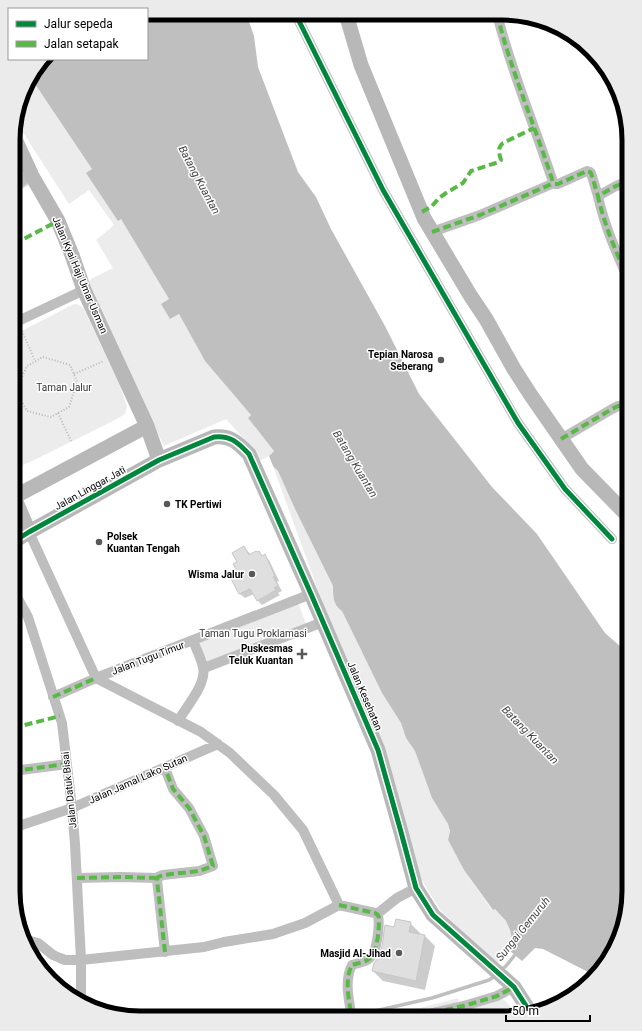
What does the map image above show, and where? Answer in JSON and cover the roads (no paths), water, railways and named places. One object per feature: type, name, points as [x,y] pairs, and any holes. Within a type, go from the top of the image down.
[{"type":"street","points":[[299,20],[383,190],[518,423],[565,489],[612,539]]},
{"type":"street","points":[[348,20],[361,65],[424,218],[466,289],[486,319],[514,369],[561,439],[582,468],[622,506]]},
{"type":"street","points":[[498,20],[514,70],[554,183]]},
{"type":"street","name":"Jalan Kyai Haji Umar Usman","points":[[20,150],[32,176],[58,222],[72,255],[84,290],[147,426],[159,460]]},
{"type":"street","points":[[432,232],[480,215],[554,183],[558,184],[588,171],[591,173],[603,215],[622,266]]},
{"type":"street","points":[[20,181],[32,176]]},
{"type":"street","points":[[598,196],[622,184]]},
{"type":"street","points":[[20,321],[84,290]]},
{"type":"street","points":[[561,439],[612,409],[622,406]]},
{"type":"street","points":[[20,494],[147,426]]},
{"type":"street","name":"Jalan Kesehatan","points":[[159,460],[222,436],[237,442],[249,454],[378,750],[416,888],[433,915],[510,983],[528,1008]]},
{"type":"street","name":"Jalan Linggar Jati","points":[[20,538],[159,460]]},
{"type":"street","points":[[20,511],[96,678],[201,732],[230,753],[274,795],[303,830],[339,905]]},
{"type":"street","name":"Jalan Tugu Timur","points":[[53,697],[96,678],[311,594]]},
{"type":"street","name":"Jalan Datuk Bisai","points":[[20,603],[28,617],[62,723],[72,808],[77,878],[81,960],[81,996]]},
{"type":"street","points":[[204,668],[323,622]]},
{"type":"street","points":[[178,721],[203,680],[204,668],[193,640]]},
{"type":"street","name":"Jalan Jamal Lako Sutan","points":[[20,826],[72,808],[218,744]]},
{"type":"street","points":[[20,770],[67,764]]},
{"type":"street","points":[[77,878],[157,878],[163,875],[199,871],[213,866],[204,836],[189,808],[172,789],[165,768]]},
{"type":"street","points":[[157,878],[165,952]]},
{"type":"street","points":[[377,914],[397,898],[416,888]]},
{"type":"street","points":[[31,941],[38,943],[53,955],[65,960],[81,960],[204,947],[224,942],[273,934],[305,923],[339,905],[377,914]]},
{"type":"street","points":[[350,1011],[348,983],[349,970],[352,965],[367,960],[374,952],[379,920],[377,914]]},
{"type":"street","points":[[441,1011],[497,996],[510,983]]},
{"type":"water","name":"Batang Kuantan","points":[[148,20],[248,20],[254,36],[258,67],[298,172],[316,197],[331,229],[385,326],[419,394],[492,487],[537,534],[605,633],[622,648],[622,898],[618,922],[613,937],[606,951],[590,973],[543,949],[535,948],[522,961],[510,951],[513,944],[510,930],[506,921],[495,909],[493,910],[464,870],[448,840],[450,831],[448,824],[432,798],[415,751],[406,738],[401,723],[382,693],[342,611],[335,603],[333,597],[333,586],[278,471],[273,466],[269,456],[274,451],[248,418],[251,415],[205,361],[179,314],[170,319],[161,304],[169,299],[121,219],[118,221],[86,173],[92,169],[34,83],[51,60],[148,60]]},
{"type":"waterway","name":"Sungai Gemuruh","points":[[501,970],[518,951]]},
{"type":"waterway","name":"Sungai Gemuruh","points":[[375,1011],[432,998],[489,980],[495,976]]},
{"type":"place","name":"Tepian Narosa Seberang","points":[[441,360]]},
{"type":"place","name":"TK Pertiwi","points":[[167,504]]},
{"type":"place","name":"Polsek Kuantan Tengah","points":[[99,542]]},
{"type":"place","name":"Wisma Jalur","points":[[252,574]]},
{"type":"place","name":"Puskesmas Teluk Kuantan","points":[[302,654]]},
{"type":"place","name":"Masjid Al-Jihad","points":[[399,953]]},
{"type":"park label","name":"Taman Jalur","points":[[64,387]]},
{"type":"park label","name":"Taman Tugu Proklamasi","points":[[253,633]]}]
